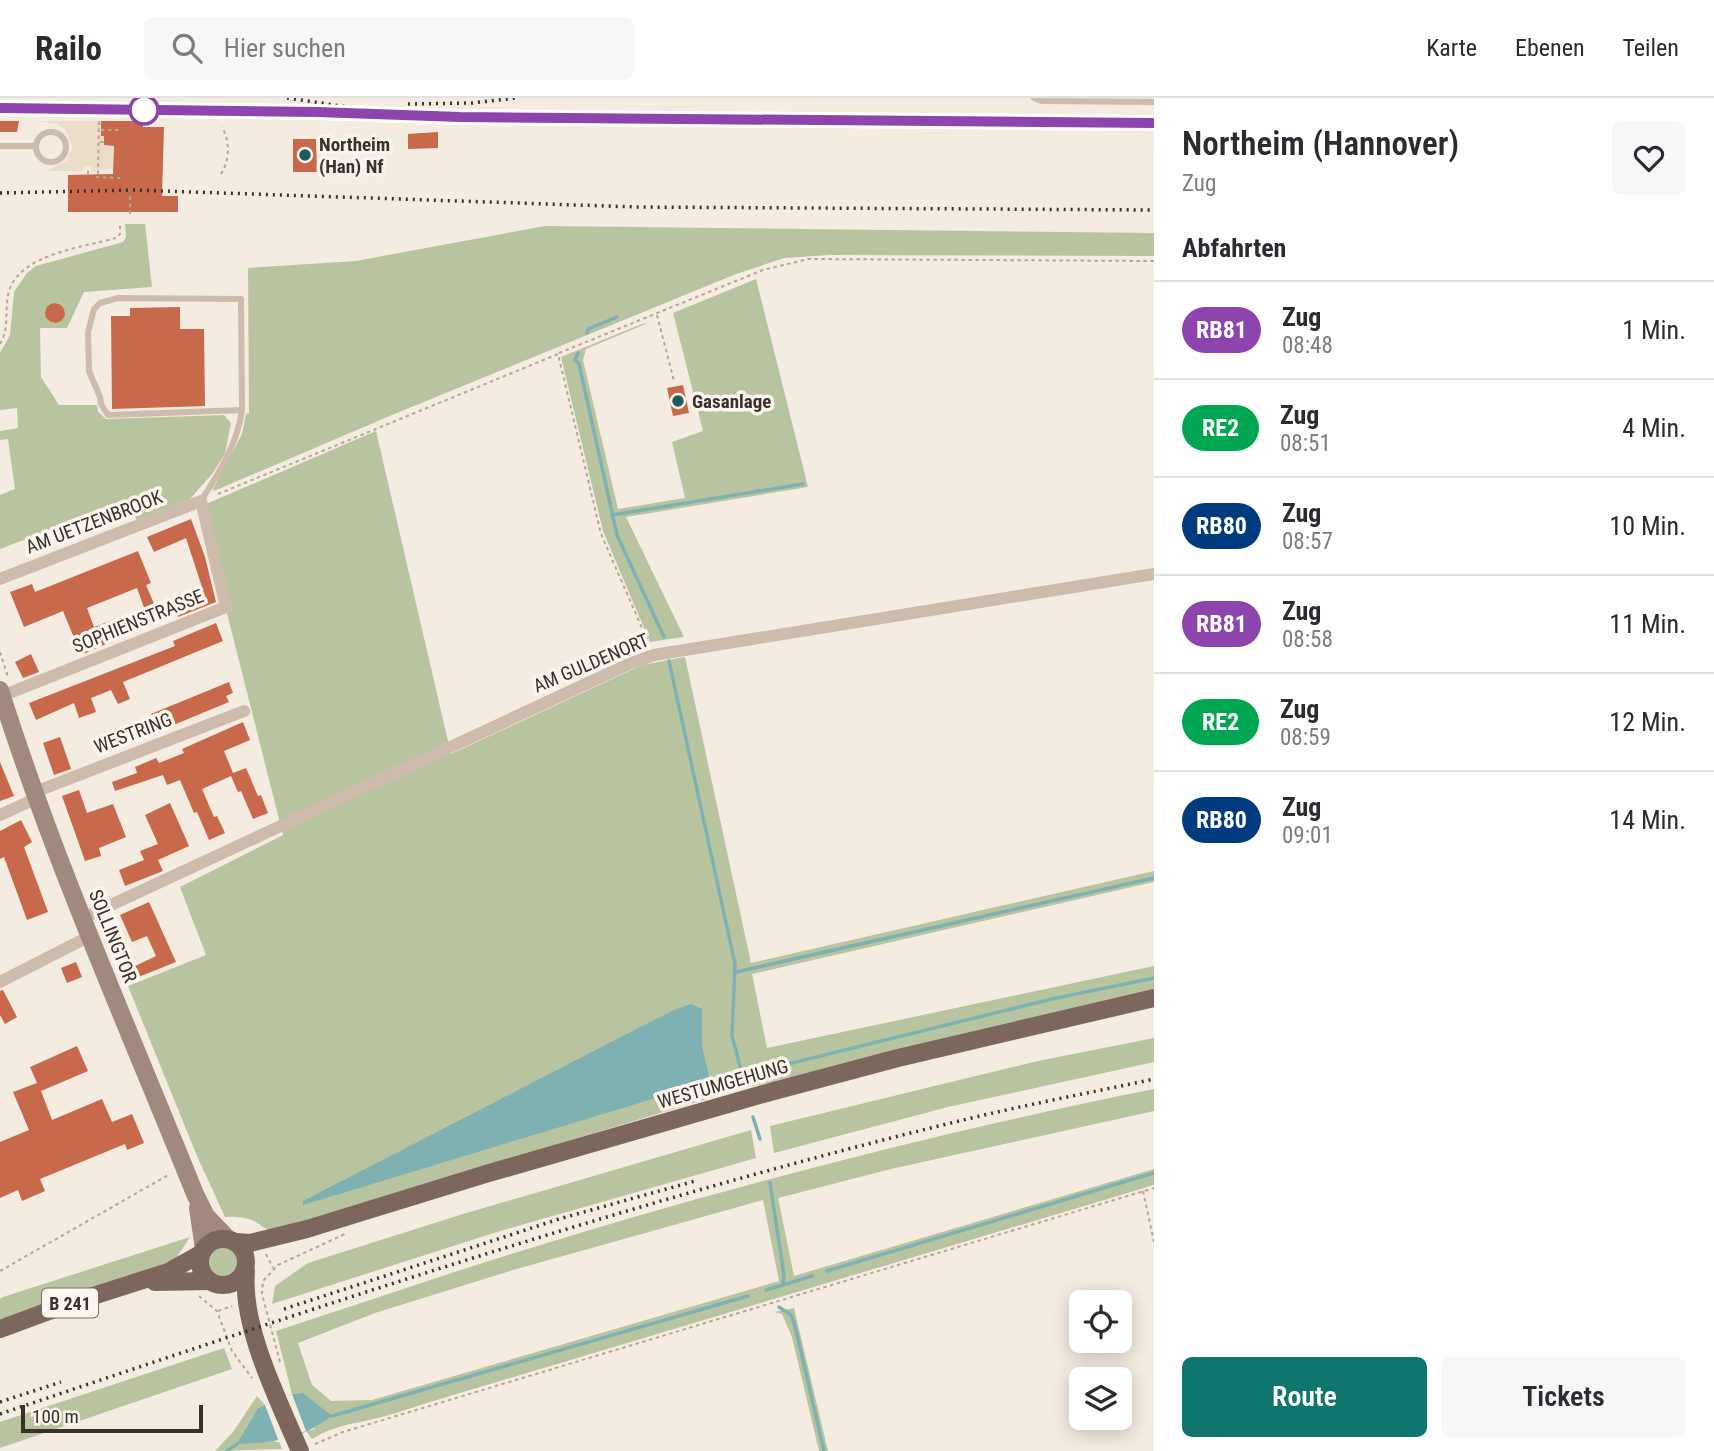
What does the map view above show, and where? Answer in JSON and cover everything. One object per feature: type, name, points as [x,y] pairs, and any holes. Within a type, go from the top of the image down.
[{"type":"main road","name":"SOLLINGTOR","points":[[1,693],[83,918],[195,1194],[206,1216],[232,1240]]},
{"type":"main road","name":"WESTUMGEHUNG","points":[[232,1240],[250,1243],[307,1229],[770,1092],[898,1058],[1154,998]]},
{"type":"main road","name":"SOLLINGTOR","points":[[195,1194],[203,1251]]},
{"type":"main road","name":"WESTUMGEHUNG","points":[[246,1269],[271,1247],[307,1229]]},
{"type":"main road","name":"B 241","points":[[0,1329],[65,1305],[141,1283],[168,1272],[203,1251],[215,1240],[232,1240]]},
{"type":"main road","points":[[232,1240],[245,1252],[245,1301],[256,1341],[298,1446]]},
{"type":"main road","points":[[203,1251],[201,1268],[235,1305],[256,1341]]},
{"type":"main road","name":"B 241","points":[[141,1283],[235,1283],[246,1269]]},
{"type":"street","name":"AM UETZENBROOK","points":[[0,579],[201,501]]},
{"type":"street","name":"SOPHIENSTRASSE","points":[[1,693],[226,607],[201,501]]},
{"type":"street","name":"AM GULDENORT","points":[[83,918],[654,655],[1154,574]]},
{"type":"street","name":"WESTRING","points":[[0,815],[36,795],[244,711]]},
{"type":"street","points":[[0,982],[90,936]]},
{"type":"lane","points":[[1034,98],[1041,102],[1154,102]]},
{"type":"lane","points":[[52,131],[64,138],[66,148],[58,160],[47,162],[39,156],[36,146],[43,134],[52,131]]},
{"type":"lane","points":[[0,146],[36,146]]},
{"type":"lane","points":[[201,501],[229,456],[238,433],[242,410],[241,299],[118,298],[100,303],[94,309],[88,332],[89,372],[108,415],[242,410]]},
{"type":"path","points":[[99,121],[97,176],[120,178]]},
{"type":"path","points":[[221,174],[225,167],[228,145],[222,127]]},
{"type":"path","points":[[101,130],[121,130]]},
{"type":"path","points":[[99,142],[107,142]]},
{"type":"path","points":[[88,167],[88,174]]},
{"type":"path","points":[[130,194],[130,214]]},
{"type":"path","points":[[125,205],[130,205]]},
{"type":"path","points":[[0,344],[7,326],[9,290],[23,271],[36,261],[116,238],[120,234],[120,223]]},
{"type":"path","points":[[201,501],[762,270],[808,259],[1154,261]]},
{"type":"path","points":[[656,314],[674,381]]},
{"type":"path","points":[[558,354],[601,534],[654,655]]},
{"type":"path","points":[[0,1271],[184,1167]]},
{"type":"path","points":[[298,1446],[1154,1188]]},
{"type":"path","points":[[1143,1191],[1154,1242]]},
{"type":"path","points":[[273,1269],[263,1281],[262,1294],[279,1362]]},
{"type":"path","points":[[193,1294],[217,1311],[232,1351],[259,1385]]},
{"type":"green space","points":[[125,224],[145,224],[152,287],[84,292],[67,328],[40,328],[41,377],[59,405],[97,405],[98,412],[106,419],[224,415],[231,423],[225,454],[190,499],[137,521],[128,500],[0,549],[0,495],[15,489],[8,439],[0,440],[0,431],[18,428],[17,408],[0,410],[0,353],[10,335],[14,292],[27,273],[36,266],[123,242],[126,237]],"holes":[[[58,303],[65,313],[62,320],[54,323],[48,320],[45,311],[51,304]]]},
{"type":"green space","points":[[545,226],[1154,233],[1154,256],[829,255],[784,258],[736,274],[214,491],[242,434],[246,414],[249,413],[248,268],[356,261]]},
{"type":"green space","points":[[756,279],[808,487],[626,517],[684,637],[650,642],[603,531],[561,357],[648,323],[586,349],[583,360],[618,509],[685,498],[672,442],[703,431],[673,313]]},
{"type":"green space","points":[[376,431],[451,754],[642,665],[685,657],[751,963],[1154,871],[1154,882],[752,974],[767,1048],[1154,966],[1154,990],[733,1091],[274,1230],[247,1218],[225,1217],[197,1156],[128,986],[206,955],[180,887],[283,835],[227,613],[232,610],[206,504]]},
{"type":"green space","points":[[1154,1038],[1154,1062],[948,1107],[774,1153],[770,1126],[1038,1061]]},
{"type":"green space","points":[[1154,1089],[1154,1111],[891,1169],[778,1198],[794,1276],[1154,1169],[1154,1185],[390,1415],[342,1426],[312,1439],[306,1431],[315,1429],[303,1393],[292,1394],[276,1331],[479,1264],[668,1207],[910,1143]],"holes":[[[763,1200],[779,1281],[372,1400],[331,1401],[312,1385],[298,1343],[375,1313],[513,1270]]]},
{"type":"green space","points":[[751,1130],[756,1158],[500,1231],[272,1304],[275,1286],[308,1263],[463,1214]]},
{"type":"green space","points":[[190,1237],[173,1263],[0,1321],[0,1299],[3,1297]]},
{"type":"green space","points":[[223,1244],[236,1249],[241,1262],[236,1275],[223,1280],[210,1275],[205,1262],[210,1249]]},
{"type":"green space","points":[[794,1308],[828,1451],[819,1451],[792,1337],[782,1314],[774,1312]]},
{"type":"green space","points":[[224,1348],[232,1369],[0,1448],[0,1422]]},
{"type":"green space","points":[[257,1396],[265,1405],[258,1408],[275,1442],[279,1442],[282,1449],[215,1451],[233,1432]]},
{"type":"shaded area","points":[[39,121],[101,121],[101,136],[114,136],[113,169],[91,172],[91,166],[85,166],[84,171],[47,171],[66,161],[73,147],[65,129],[57,124]]},
{"type":"water","points":[[691,1004],[702,1009],[702,1046],[709,1076],[702,1084],[303,1205],[303,1201],[646,1024]]},
{"type":"water","points":[[303,1393],[332,1416],[298,1435],[237,1444],[258,1408],[292,1394]]},
{"type":"pier","points":[[292,1394],[306,1431],[279,1442],[265,1405]]},
{"type":"building","points":[[0,121],[19,121],[17,132],[0,132]]},
{"type":"building","points":[[101,121],[143,121],[143,127],[164,127],[162,196],[178,196],[178,212],[68,212],[68,175],[113,174],[114,146],[104,145]]},
{"type":"building","points":[[438,132],[438,148],[408,149],[408,134]]},
{"type":"building","name":"Northeim (Han) Nf","points":[[293,139],[316,139],[317,172],[293,172]]},
{"type":"building","points":[[55,303],[62,306],[65,313],[62,320],[55,323],[48,320],[45,313],[48,306]]},
{"type":"building","points":[[180,307],[180,329],[204,329],[205,406],[112,409],[111,316],[130,316],[130,308]]},
{"type":"building","name":"Gasanlage","points":[[683,385],[689,413],[673,416],[667,388]]},
{"type":"building","points":[[191,519],[205,557],[216,602],[178,617],[177,613],[81,655],[63,611],[24,627],[10,592],[32,584],[35,592],[138,551],[151,583],[146,585],[155,606],[202,587],[186,538],[154,552],[147,537]],"holes":[[[137,588],[146,613],[123,622],[121,617],[94,627],[87,608]]]},
{"type":"building","points":[[216,623],[223,641],[123,682],[130,699],[118,704],[111,690],[91,698],[96,712],[79,718],[74,703],[36,720],[29,703],[175,646],[173,641]]},
{"type":"building","points":[[31,654],[39,672],[23,678],[15,662]]},
{"type":"building","points":[[229,682],[233,693],[226,696],[229,702],[159,731],[151,714]]},
{"type":"building","points":[[243,722],[250,740],[224,751],[233,773],[246,768],[268,813],[253,819],[231,776],[202,789],[214,817],[217,816],[225,833],[209,840],[180,780],[167,785],[163,775],[115,791],[112,782],[137,773],[135,767],[156,758],[159,763],[184,753],[182,749]]},
{"type":"building","points":[[60,737],[71,769],[54,775],[43,743]]},
{"type":"building","points":[[0,762],[14,796],[0,801]]},
{"type":"building","points":[[79,790],[87,813],[113,804],[126,837],[99,848],[101,856],[85,861],[62,796]]},
{"type":"building","points":[[170,803],[189,846],[158,860],[163,871],[125,886],[119,870],[144,860],[140,851],[158,844],[145,815]]},
{"type":"building","points":[[21,820],[32,842],[24,847],[48,912],[27,920],[4,857],[0,859],[0,831]]},
{"type":"building","points":[[149,902],[176,962],[131,980],[127,970],[156,956],[147,936],[132,942],[120,915]]},
{"type":"building","points":[[76,962],[82,977],[67,983],[61,968]]},
{"type":"building","points":[[3,990],[17,1017],[5,1024],[0,1015],[0,991]]},
{"type":"building","points":[[77,1046],[88,1071],[41,1091],[52,1120],[102,1099],[112,1122],[132,1114],[144,1143],[127,1150],[125,1144],[40,1179],[45,1191],[22,1201],[18,1190],[0,1198],[0,1142],[29,1130],[13,1092],[37,1083],[30,1067]]},
{"type":"waterway","points":[[587,333],[588,329],[617,317]]},
{"type":"waterway","points":[[578,353],[575,360],[579,364],[617,535],[664,637]]},
{"type":"waterway","points":[[612,515],[803,484]]},
{"type":"waterway","points":[[669,661],[735,964],[732,1036],[745,1085]]},
{"type":"waterway","points":[[736,972],[1154,878]]},
{"type":"waterway","points":[[743,1075],[1052,999],[1154,978]]},
{"type":"waterway","points":[[753,1117],[760,1139]]},
{"type":"waterway","points":[[827,1271],[1154,1173]]},
{"type":"waterway","points":[[766,1290],[783,1285],[784,1275],[770,1183]]},
{"type":"waterway","points":[[783,1285],[812,1276]]},
{"type":"waterway","points":[[332,1416],[748,1296]]},
{"type":"waterway","points":[[779,1307],[791,1315],[795,1326],[824,1451]]},
{"type":"waterway","points":[[227,1451],[237,1444]]},
{"type":"railway","points":[[287,98],[382,112],[460,117],[1154,123]]},
{"type":"railway","points":[[408,104],[472,103],[516,98]]},
{"type":"railway","points":[[0,108],[328,112]]},
{"type":"railway","points":[[0,193],[133,190],[636,207],[1154,210]]},
{"type":"railway","points":[[0,1414],[357,1295],[716,1185],[959,1121],[1154,1079]]},
{"type":"railway","points":[[284,1309],[559,1219],[695,1181]]},
{"type":"railway","points":[[0,1402],[61,1382]]},
{"type":"train","name":"RB81","points":[[0,108],[317,112],[460,117],[1154,123]]},
{"type":"place","name":"Northeim (Han) Nf","points":[[305,155]]},
{"type":"place","name":"Gasanlage","points":[[678,401]]}]
